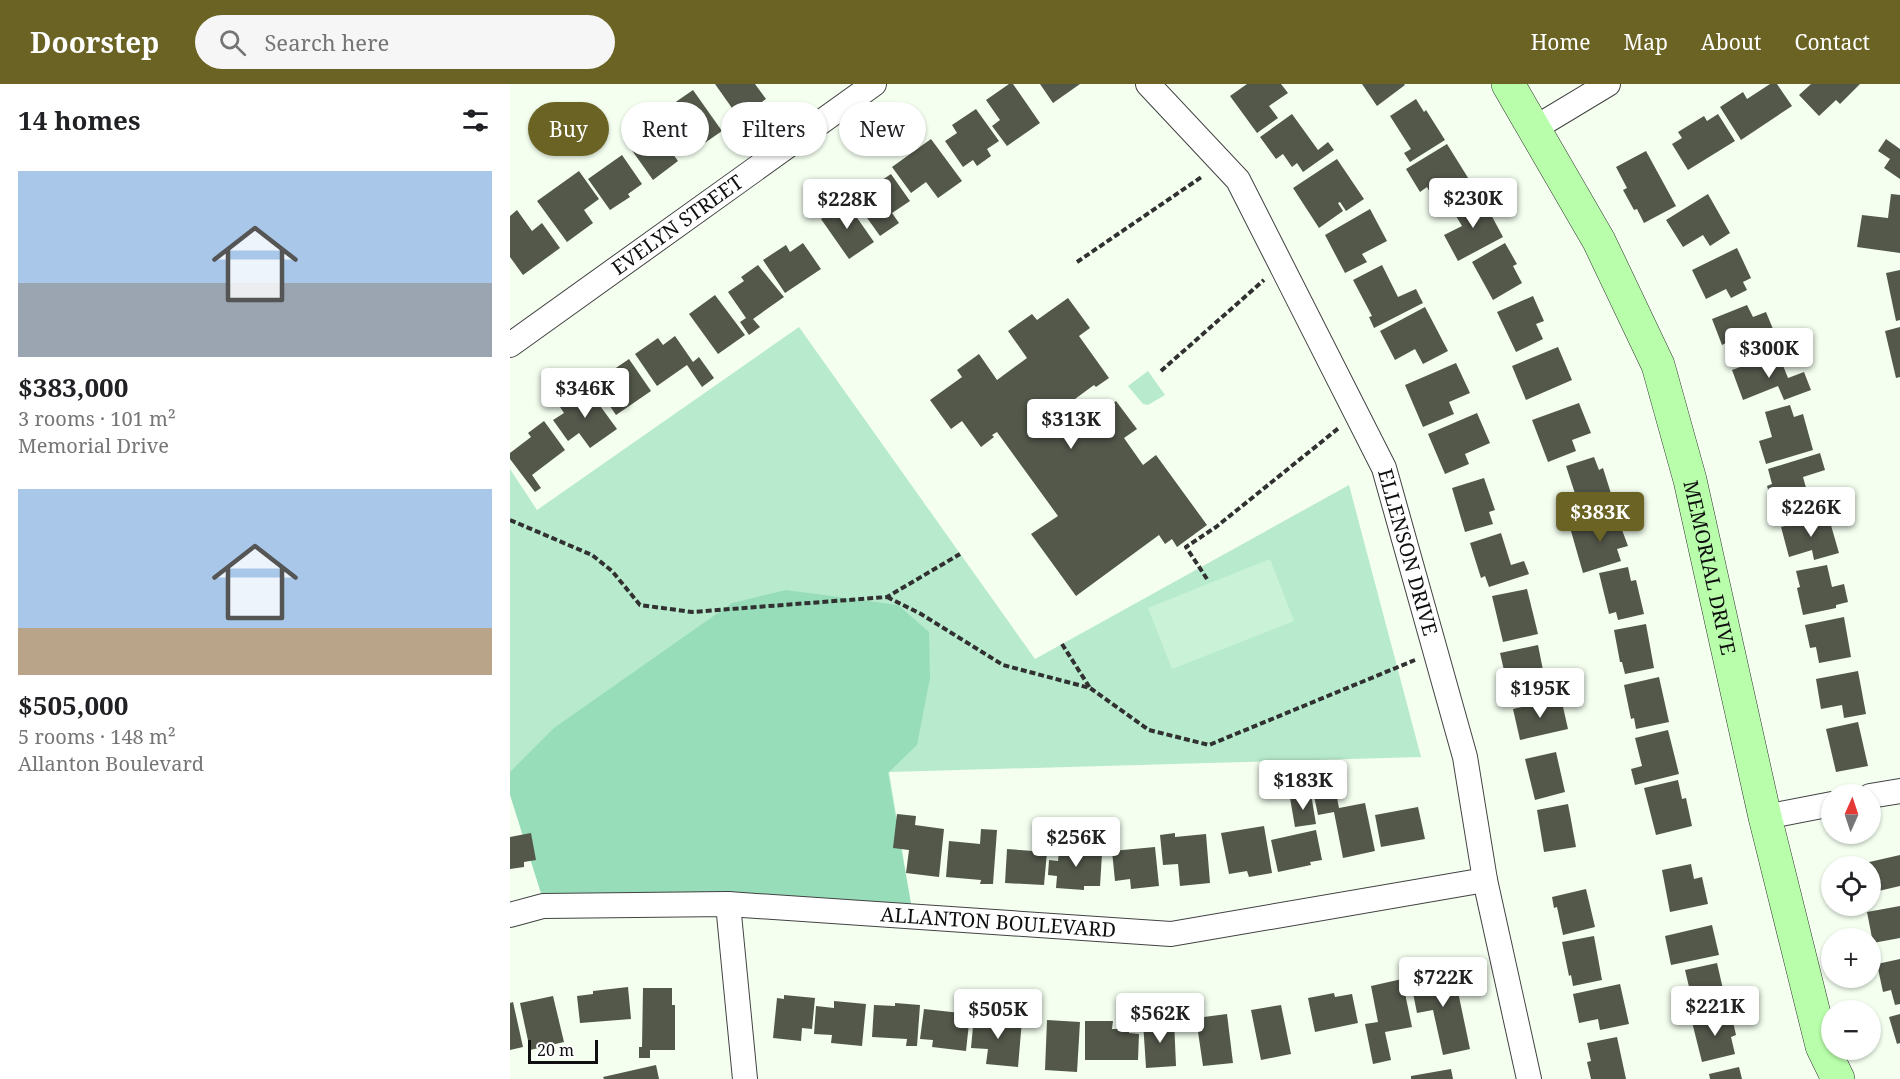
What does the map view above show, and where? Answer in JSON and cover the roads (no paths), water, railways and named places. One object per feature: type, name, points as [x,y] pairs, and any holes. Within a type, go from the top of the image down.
[{"type":"main road","name":"MEMORIAL DRIVE","points":[[1508,84],[1599,241],[1658,365],[1690,480],[1765,817],[1822,1046],[1838,1079]]},
{"type":"street","name":"EVELYN STREET","points":[[510,345],[874,84]]},
{"type":"street","name":"ELLENSON DRIVE","points":[[1148,84],[1238,180],[1384,468],[1465,756],[1485,880],[1529,1079]]},
{"type":"street","points":[[1535,128],[1608,84]]},
{"type":"street","points":[[1881,794],[1900,790]]},
{"type":"street","points":[[1765,817],[1821,806]]},
{"type":"street","name":"ALLANTON BOULEVARD","points":[[510,915],[543,906],[728,904],[1171,934],[1485,880]]},
{"type":"street","points":[[728,904],[745,1079]]}]
